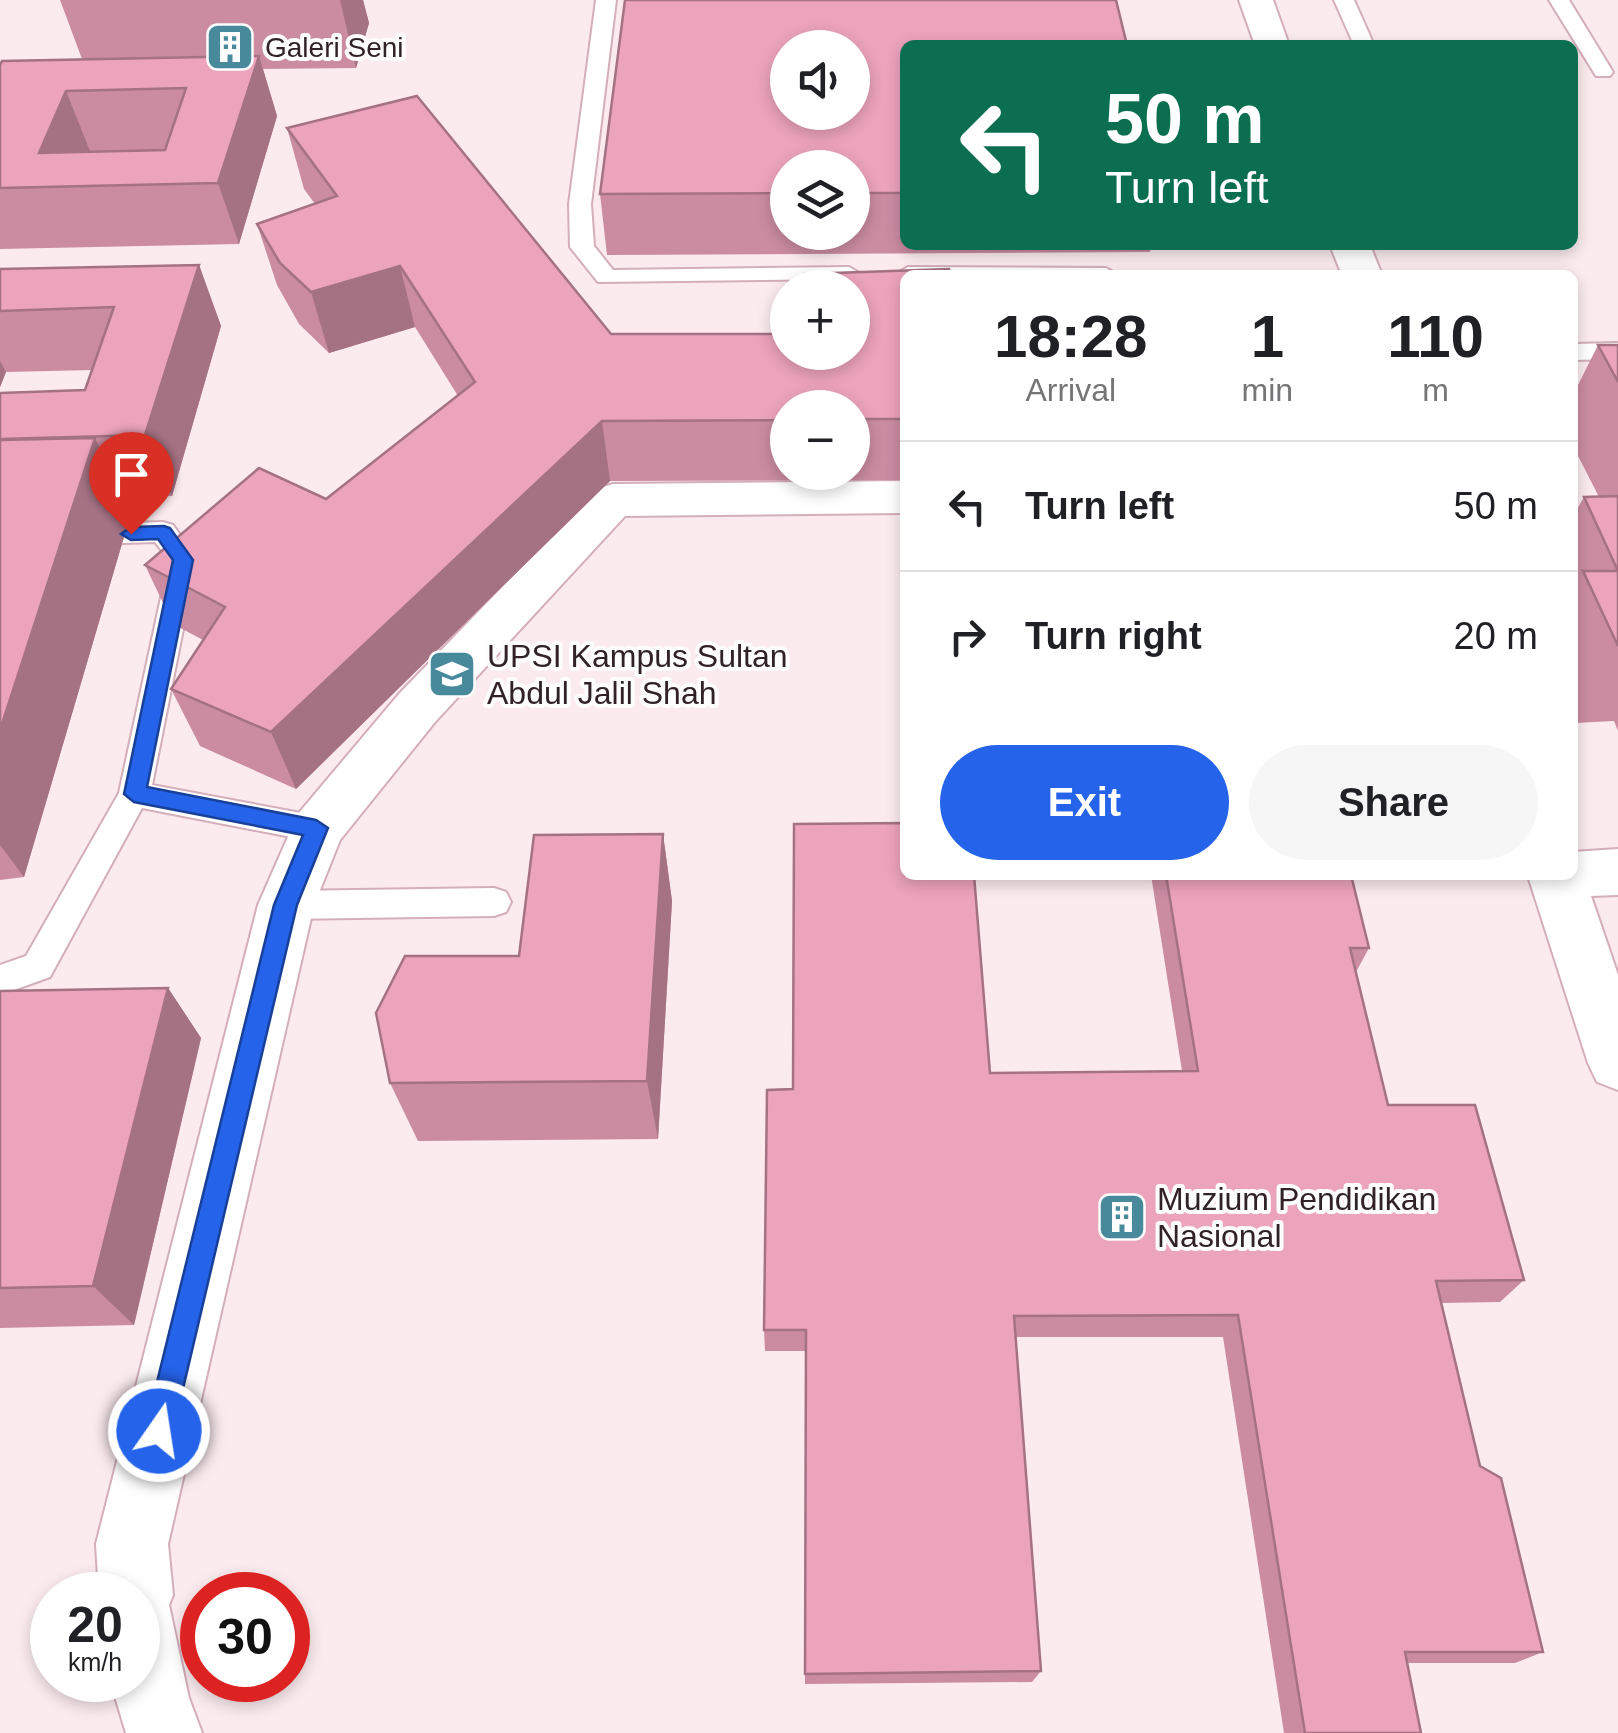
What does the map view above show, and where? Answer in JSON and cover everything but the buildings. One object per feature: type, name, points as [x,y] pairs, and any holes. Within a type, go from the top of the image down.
[{"type":"street","points":[[1256,0],[1270,40]]},
{"type":"street","points":[[134,1572],[132,1544],[286,905],[316,828],[417,708],[612,500],[900,497]]},
{"type":"street","points":[[1578,875],[1618,872]]},
{"type":"street","points":[[1557,880],[1618,1063]]},
{"type":"street","points":[[153,1702],[164,1733]]},
{"type":"lane","points":[[606,0],[580,204],[582,247],[606,277],[900,275]]},
{"type":"lane","points":[[1344,0],[1362,40]]},
{"type":"lane","points":[[1559,0],[1611,72]]},
{"type":"lane","points":[[1578,72],[1611,72]]},
{"type":"lane","points":[[1578,352],[1618,350]]},
{"type":"lane","points":[[0,537],[164,532],[183,560],[134,794],[38,967],[0,980]]},
{"type":"lane","points":[[134,794],[316,828]]},
{"type":"lane","points":[[286,905],[494,902]]},
{"type":"place","name":"Galeri Seni","points":[[230,47]]},
{"type":"place","name":"UPSI Kampus Sultan Abdul Jalil Shah","points":[[452,674]]},
{"type":"place","name":"Muzium Pendidikan Nasional","points":[[1122,1217]]},
{"type":"route","points":[[131,534],[164,532],[183,560],[134,794],[316,828],[286,905],[266,980],[159,1431]]}]
